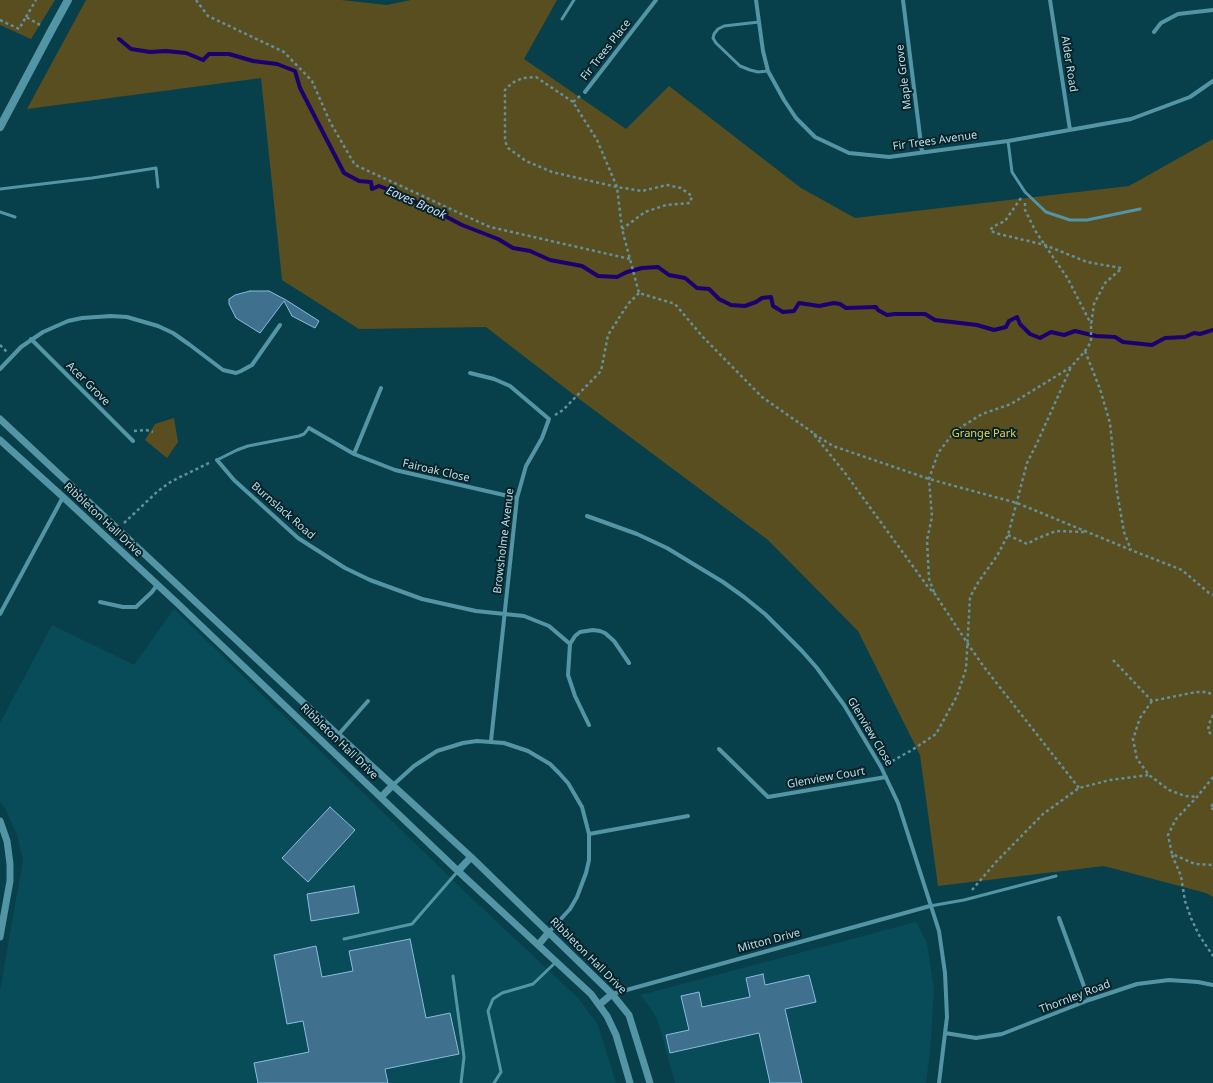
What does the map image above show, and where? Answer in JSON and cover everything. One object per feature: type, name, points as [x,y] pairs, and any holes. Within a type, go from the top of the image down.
[{"type":"main road","points":[[0,127],[68,0]]},
{"type":"street","name":"Fir Trees Place","points":[[585,92],[656,0]]},
{"type":"street","name":"Fir Trees Avenue","points":[[756,0],[763,51],[768,71],[784,100],[796,118],[815,137],[849,153],[888,157],[1008,141],[1132,119],[1190,98],[1213,81]]},
{"type":"street","name":"Maple Grove","points":[[903,0],[922,152]]},
{"type":"street","name":"Alder Road","points":[[1050,0],[1070,130]]},
{"type":"street","points":[[1154,32],[1161,23],[1178,14],[1213,10]]},
{"type":"street","points":[[0,369],[11,356],[31,339],[55,326],[82,318],[111,316],[127,317],[148,322],[172,333],[223,370],[236,372],[252,365],[280,325]]},
{"type":"street","name":"Acer Grove","points":[[31,339],[133,441]]},
{"type":"street","points":[[470,373],[494,379],[510,386],[549,419]]},
{"type":"street","points":[[354,454],[381,388]]},
{"type":"street","name":"Ribbleton Hall Drive","points":[[0,419],[470,857],[612,994],[628,1015],[650,1083]]},
{"type":"street","name":"Browsholme Avenue","points":[[491,741],[517,498],[526,466],[542,438],[549,419]]},
{"type":"street","name":"Fairoak Close","points":[[309,428],[354,454],[395,470],[517,498]]},
{"type":"street","name":"Ribbleton Hall Drive","points":[[0,440],[157,584],[458,871],[539,944],[591,994],[607,1016],[616,1036],[630,1083]]},
{"type":"street","name":"Burnslack Road","points":[[217,460],[234,480],[298,538],[345,568],[370,580],[422,599],[476,611],[524,616],[549,626],[570,644]]},
{"type":"street","points":[[0,614],[63,497],[72,487]]},
{"type":"street","name":"Glenview Close","points":[[587,516],[637,534],[667,548],[722,582],[765,614],[802,650],[827,680],[844,706],[881,767],[898,803],[939,931],[945,973],[947,1017],[940,1083]]},
{"type":"street","points":[[100,602],[136,608],[152,592],[157,584]]},
{"type":"street","points":[[176,602],[185,592]]},
{"type":"street","points":[[589,725],[575,696],[568,675],[570,644],[575,636],[580,632],[593,630],[600,631],[610,637],[629,663]]},
{"type":"street","name":"Ribbleton Hall Drive","points":[[338,735],[368,701]]},
{"type":"street","points":[[381,798],[414,766],[437,751],[463,743],[491,741],[504,743],[528,751],[550,764],[568,783],[576,795],[586,820],[589,834],[589,860],[582,886],[570,909],[539,944]]},
{"type":"street","name":"Glenview Court","points":[[719,749],[768,797],[886,776]]},
{"type":"street","points":[[589,834],[688,816]]},
{"type":"street","points":[[0,821],[7,842],[10,864],[10,881],[0,937]]},
{"type":"street","points":[[458,871],[470,857]]},
{"type":"street","name":"Mitton Drive","points":[[612,994],[930,906]]},
{"type":"street","points":[[1059,918],[1089,1000]]},
{"type":"street","name":"Thornley Road","points":[[945,1033],[976,1038],[1002,1034],[1089,1000],[1137,984],[1169,980],[1198,982],[1213,985]]},
{"type":"street","points":[[599,1005],[612,994]]},
{"type":"lane","points":[[562,19],[574,0]]},
{"type":"lane","points":[[759,22],[724,26],[718,29],[713,38],[716,43],[740,66],[758,72],[768,71]]},
{"type":"lane","points":[[1008,141],[1012,172],[1025,192],[1046,212],[1070,220],[1087,220],[1140,209]]},
{"type":"lane","points":[[0,189],[92,178],[156,168],[158,187]]},
{"type":"lane","points":[[0,212],[15,217]]},
{"type":"lane","points":[[217,460],[248,446],[299,436],[304,434],[309,428]]},
{"type":"lane","points":[[344,939],[412,924],[458,871]]},
{"type":"lane","points":[[930,906],[964,900],[1056,876]]},
{"type":"lane","points":[[494,1083],[501,1072],[488,1011],[493,999],[502,993],[533,984],[556,962]]},
{"type":"lane","points":[[453,976],[464,1057],[461,1083]]},
{"type":"path","points":[[0,20],[19,29],[36,0]]},
{"type":"path","points":[[196,0],[208,16],[284,52],[312,81],[330,122],[355,165],[490,227],[630,259]]},
{"type":"path","points":[[26,17],[51,31]]},
{"type":"path","points":[[622,229],[645,212],[666,205],[690,203],[692,196],[681,188],[667,185],[642,191],[617,187],[552,172],[517,154],[508,148],[505,141],[505,90],[512,83],[524,78],[536,77],[572,102],[597,140],[617,187],[622,229],[639,293]]},
{"type":"path","points":[[572,102],[585,92]]},
{"type":"path","points":[[881,767],[912,750],[936,734],[957,696],[966,668],[970,597],[979,581],[997,556],[1008,534],[1027,463],[1071,367],[1091,342],[1091,325],[1094,304],[1105,283],[1122,268],[1086,262],[1045,246],[995,233],[990,230],[994,226],[1005,221],[1025,192]]},
{"type":"path","points":[[1025,192],[1025,210],[1036,232],[1068,279],[1091,325]]},
{"type":"path","points":[[549,419],[563,410],[601,371],[608,335],[628,304],[639,293]]},
{"type":"path","points":[[639,293],[675,304],[702,336],[762,397],[834,446],[929,479],[1017,503],[1182,570],[1209,593],[1213,594]]},
{"type":"path","points":[[1085,351],[1100,389],[1110,423],[1117,492],[1124,532],[1131,550]]},
{"type":"path","points":[[935,594],[929,579],[926,540],[932,517],[929,479],[938,454],[955,431],[982,414],[1011,404],[1071,367]]},
{"type":"path","points":[[127,436],[136,430],[153,432]]},
{"type":"path","points":[[812,432],[845,473],[928,587],[935,594],[968,644],[1079,788]]},
{"type":"path","points":[[118,529],[158,491],[172,481],[217,460]]},
{"type":"path","points":[[1008,534],[1028,544],[1036,539],[1056,532],[1086,532]]},
{"type":"path","points":[[1113,660],[1152,701]]},
{"type":"path","points":[[1197,797],[1185,796],[1169,790],[1148,775],[1137,759],[1133,739],[1140,718],[1152,701],[1196,692],[1208,692],[1213,696]]},
{"type":"path","points":[[1213,715],[1208,724],[1208,731],[1213,736]]},
{"type":"path","points":[[964,900],[996,862],[1043,814],[1079,788],[1110,780],[1148,775]]},
{"type":"path","points":[[1212,779],[1176,819],[1168,835],[1172,854],[1181,876],[1185,901],[1191,918],[1199,935],[1213,956]]},
{"type":"path","points":[[1213,804],[1210,808],[1213,809]]},
{"type":"path","points":[[1172,854],[1195,864],[1213,865]]},
{"type":"shaded area","points":[[174,609],[463,890],[579,999],[598,1025],[616,1083],[0,1083],[0,991],[23,860],[17,835],[5,808],[0,802],[0,723],[52,625],[134,665]]},
{"type":"shaded area","points":[[916,922],[927,943],[934,990],[930,1051],[926,1083],[675,1083],[657,1018],[641,995]]},
{"type":"green space","points":[[0,0],[55,0],[31,39],[0,25]]},
{"type":"green space","name":"Grange Park","points":[[86,0],[341,0],[387,5],[411,0],[557,0],[524,59],[626,129],[669,86],[801,188],[855,218],[1129,186],[1213,139],[1213,897],[1206,893],[1104,866],[938,886],[920,755],[858,631],[768,540],[578,398],[486,327],[359,329],[282,280],[261,78],[27,109]]},
{"type":"green space","points":[[174,418],[178,442],[167,458],[145,440],[155,424]]},
{"type":"building","points":[[250,291],[269,291],[319,321],[315,328],[292,316],[284,301],[260,333],[236,318],[229,304],[229,299],[235,295]]},
{"type":"building","points":[[330,807],[355,830],[308,882],[282,858]]},
{"type":"building","points":[[354,886],[359,913],[311,921],[307,894]]},
{"type":"building","points":[[410,939],[426,1018],[450,1013],[459,1054],[385,1069],[388,1083],[258,1083],[254,1063],[309,1052],[303,1021],[287,1024],[274,955],[316,946],[322,977],[353,971],[349,951]]},
{"type":"building","points":[[763,974],[765,985],[809,975],[816,1002],[785,1009],[802,1083],[770,1083],[759,1033],[670,1053],[666,1035],[689,1030],[681,996],[699,992],[702,1007],[750,997],[746,978]]},
{"type":"waterway","name":"Eaves Brook","points":[[119,39],[131,49],[150,52],[166,51],[186,53],[203,60],[209,54],[229,54],[253,61],[277,64],[295,71],[300,88],[344,173],[359,181],[371,182],[372,189],[379,186],[400,194],[462,225],[498,239],[513,248],[530,251],[550,260],[582,266],[598,276],[617,277],[627,272],[642,268],[658,267],[669,275],[685,278],[697,288],[709,289],[719,299],[731,305],[745,306],[762,298],[771,297],[773,306],[783,312],[794,311],[799,303],[819,306],[834,303],[840,304],[846,308],[876,307],[878,310],[887,315],[925,314],[935,320],[977,325],[994,330],[1006,327],[1009,321],[1017,317],[1020,324],[1030,334],[1040,338],[1051,332],[1064,335],[1075,331],[1096,336],[1115,337],[1123,342],[1152,345],[1165,338],[1185,337],[1194,333],[1200,334],[1213,330]]}]
